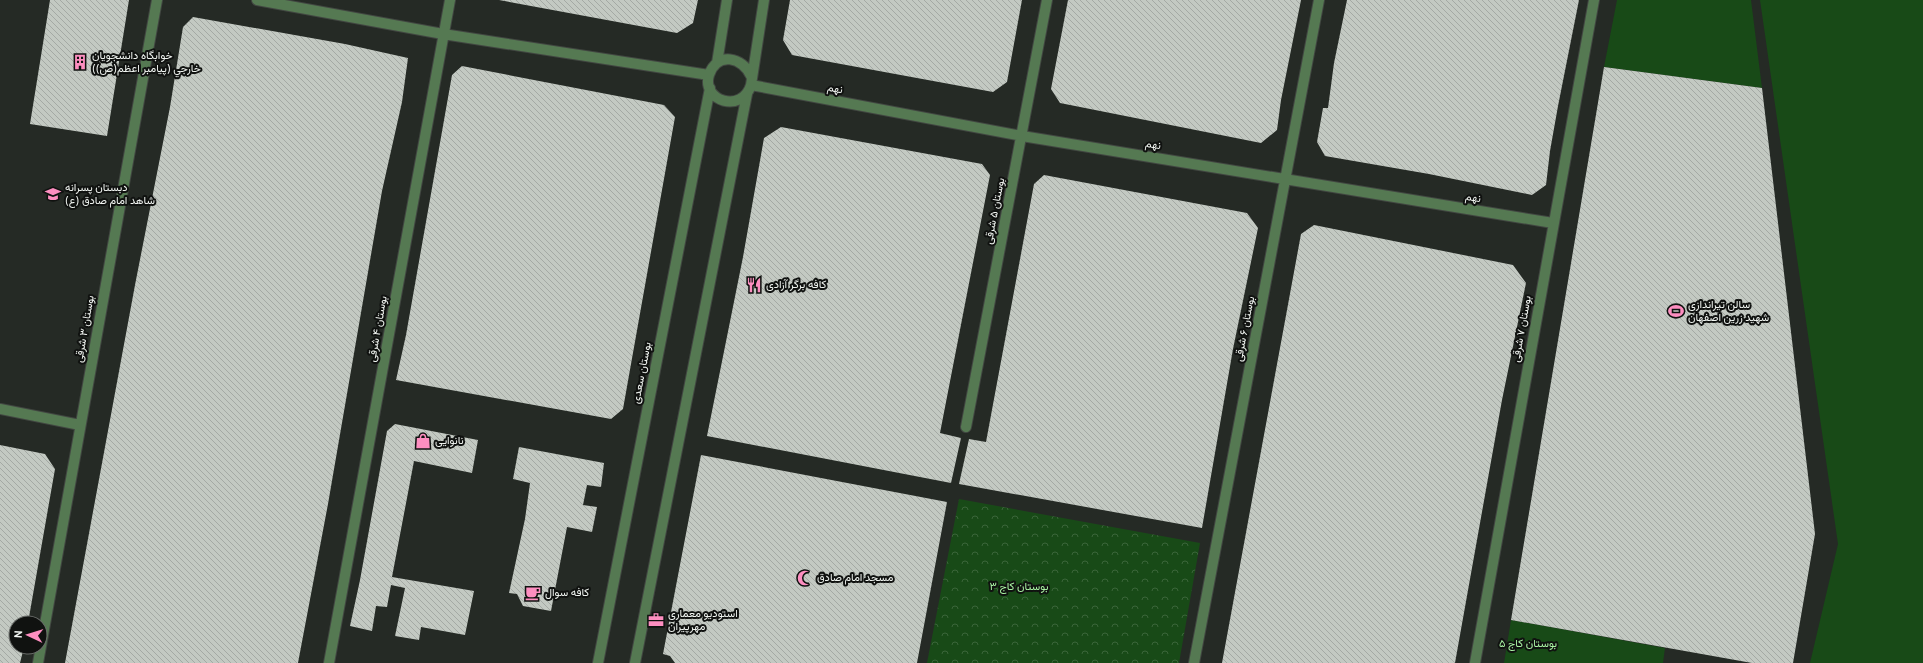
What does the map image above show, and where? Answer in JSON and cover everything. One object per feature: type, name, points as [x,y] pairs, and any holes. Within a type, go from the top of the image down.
[{"type":"street","name":"بوستان ۳ شرقی","points":[[38,663],[157,0]]},
{"type":"street","points":[[257,0],[444,34],[709,75]]},
{"type":"street","name":"بوستان ۴ شرقی","points":[[329,663],[450,0]]},
{"type":"street","points":[[727,0],[717,63],[709,75],[710,88],[718,98],[730,102],[737,101],[750,85]]},
{"type":"street","points":[[635,663],[750,85],[764,0]]},
{"type":"street","name":"بوستان ۵ شرقی","points":[[966,427],[1047,0]]},
{"type":"street","name":"بوستان ۶ شرقی","points":[[1194,663],[1319,0]]},
{"type":"street","name":"بوستان ۷ شرقی","points":[[1475,663],[1594,0]]},
{"type":"street","points":[[717,63],[731,59],[738,60],[743,64],[750,85]]},
{"type":"street","name":"نهم","points":[[750,85],[1022,136],[1553,223]]},
{"type":"street","name":"بوستان سعدی","points":[[598,663],[710,88]]},
{"type":"street","points":[[0,409],[80,425]]},
{"type":"green space","points":[[1617,0],[1751,0],[1762,88],[1604,67]]},
{"type":"green space","points":[[1760,0],[1923,0],[1923,663],[1810,663],[1838,544]]},
{"type":"green space","name":"بوستان کاج ۳","points":[[959,499],[1200,543],[1179,663],[927,663]]},
{"type":"green space","name":"بوستان کاج ۵","points":[[1511,620],[1665,648],[1663,663],[1504,663]]},
{"type":"building","name":"خوابگاه دانشجويان خارجي (پيامبر اعظم(ص))","points":[[50,0],[129,0],[107,136],[30,124]]},
{"type":"building","points":[[499,0],[698,0],[693,23],[677,33]]},
{"type":"building","points":[[790,0],[1022,0],[1007,82],[993,92],[792,55],[783,40]]},
{"type":"building","points":[[1068,0],[1301,0],[1281,100],[1277,130],[1261,143],[1060,103],[1051,89]]},
{"type":"building","points":[[1347,0],[1579,0],[1558,106],[1546,185],[1532,195],[1429,174],[1325,156],[1317,142],[1323,108],[1328,108],[1334,63]]},
{"type":"building","points":[[193,17],[345,44],[408,58],[402,102],[382,191],[328,504],[298,663],[65,663],[135,285],[170,107],[183,27]]},
{"type":"building","points":[[462,66],[664,105],[675,117],[623,409],[611,419],[396,380],[406,335],[452,75]]},
{"type":"building","name":"سالن تیراندازی شهید زرین اصفهان","points":[[1604,67],[1762,88],[1815,534],[1793,663],[1752,663],[1511,620]]},
{"type":"building","points":[[781,127],[982,164],[990,175],[940,433],[961,438],[951,483],[707,436],[743,257],[764,138]]},
{"type":"building","points":[[1044,175],[1247,213],[1258,228],[1233,349],[1202,528],[959,484],[969,439],[986,442],[1034,184]]},
{"type":"building","points":[[1314,225],[1513,265],[1526,283],[1502,400],[1455,663],[1222,663],[1301,234]]},
{"type":"building","points":[[395,424],[478,440],[472,473],[414,461],[392,577],[474,591],[465,635],[421,627],[419,640],[395,636],[405,588],[391,585],[387,607],[376,606],[372,631],[350,626],[360,580],[387,431]]},
{"type":"building","points":[[0,445],[45,454],[55,469],[29,615],[8,615],[8,655],[22,655],[20,663],[0,663]]},
{"type":"building","points":[[519,447],[604,463],[601,487],[587,485],[583,505],[597,507],[592,532],[567,527],[551,611],[523,606],[517,594],[509,593],[525,519],[530,483],[513,479]]},
{"type":"building","name":"مسجد امام صادق","points":[[701,455],[947,502],[917,663],[675,663],[670,656],[663,654]]},
{"type":"place","name":"خوابگاه دانشجويان خارجي (پيامبر اعظم(ص))","points":[[80,62]]},
{"type":"place","name":"دبستان پسرانه شاهد امام صادق (ع)","points":[[53,194]]},
{"type":"place","name":"کافه برگر آزادی","points":[[754,285]]},
{"type":"place","name":"سالن تیراندازی شهید زرین اصفهان","points":[[1676,311]]},
{"type":"place","name":"نانوایی","points":[[423,441]]},
{"type":"place","name":"مسجد امام صادق","points":[[805,578]]},
{"type":"place","name":"کافه سوال","points":[[533,593]]},
{"type":"place","name":"استودیو معماری مهرپیران","points":[[656,620]]}]
